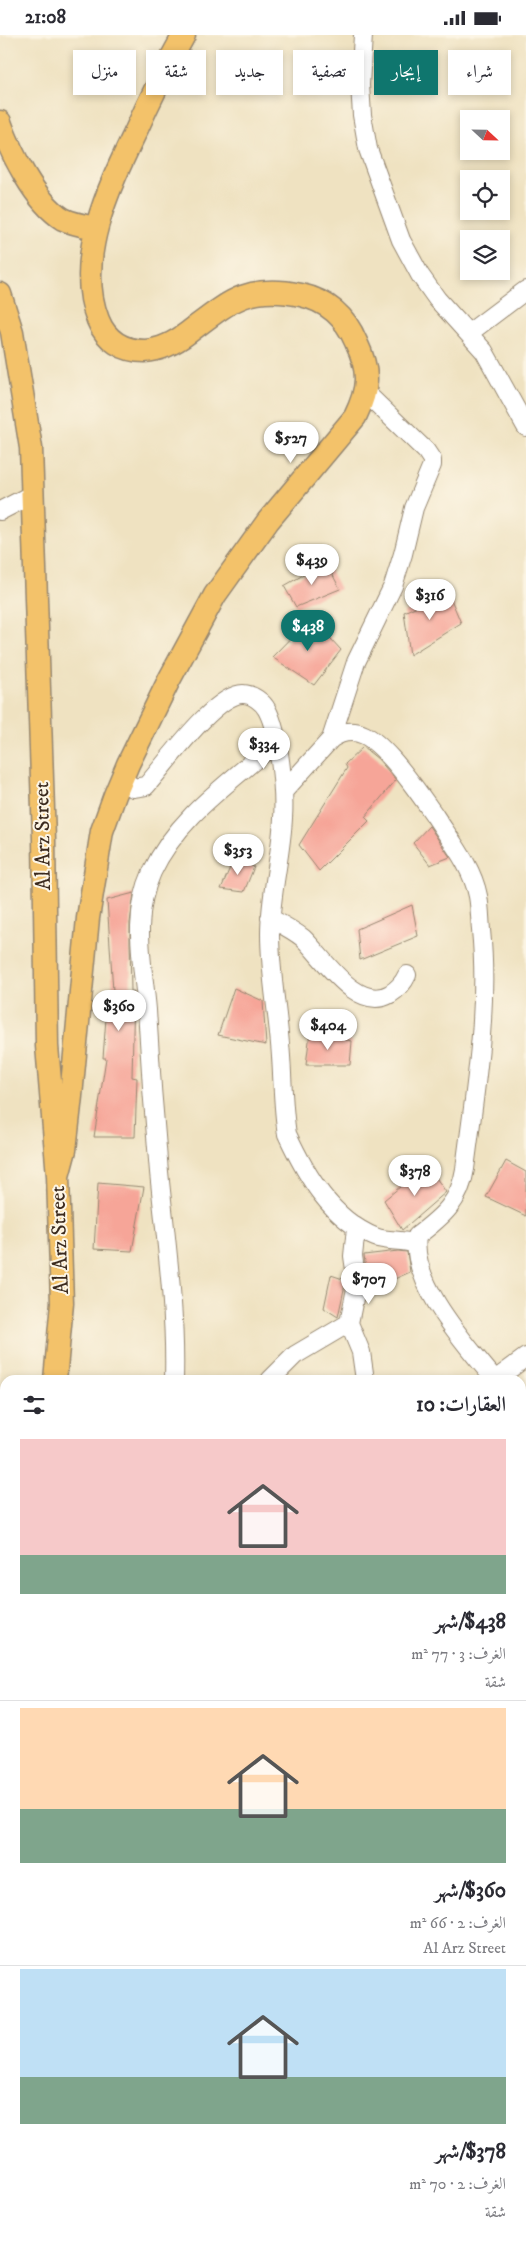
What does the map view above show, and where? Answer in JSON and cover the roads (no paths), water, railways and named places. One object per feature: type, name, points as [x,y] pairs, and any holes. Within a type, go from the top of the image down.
[{"type":"main road","points":[[58,1176],[65,1150],[88,918],[102,831],[122,777],[169,680],[215,595],[268,521],[355,417],[364,399],[365,392],[366,362],[344,319],[328,306],[311,297],[289,292],[259,291],[228,303],[176,341],[158,349],[132,349],[116,343],[100,326],[93,308],[91,257],[100,212],[162,73],[184,35]]},
{"type":"main road","points":[[0,122],[8,159],[54,213],[71,223],[96,228]]},
{"type":"main road","name":"Al Arz Street","points":[[0,294],[12,332],[31,448],[44,839],[47,1046],[58,1176],[62,1303],[55,1375]]},
{"type":"street","points":[[363,35],[360,85],[362,115],[368,149],[401,240],[420,275],[437,299],[484,351],[526,427]]},
{"type":"street","points":[[469,333],[526,290]]},
{"type":"street","points":[[331,739],[356,662],[393,586],[414,508],[432,465],[432,459],[426,451],[365,392]]},
{"type":"street","points":[[0,511],[33,494]]},
{"type":"street","points":[[122,777],[133,788],[146,786],[208,714],[222,701],[242,694],[256,698],[267,709],[276,742],[282,793],[283,816],[280,848],[270,918],[271,958],[287,1134],[299,1159],[327,1202],[356,1228],[377,1238],[406,1240],[416,1244]]},
{"type":"street","points":[[282,793],[331,739],[340,733],[356,732],[370,738],[382,747],[412,781],[469,869],[478,896],[483,945],[484,994],[471,1126],[463,1185],[456,1199],[435,1223],[417,1236],[416,1244],[421,1267],[436,1304],[491,1375]]},
{"type":"street","points":[[174,1375],[174,1339],[166,1228],[140,952],[140,909],[152,873],[174,834],[225,785],[276,742]]},
{"type":"street","points":[[270,918],[302,938],[351,989],[361,995],[376,1000],[384,998],[396,991],[408,975]]},
{"type":"street","points":[[356,1228],[353,1256],[356,1284],[349,1323],[361,1352],[363,1375]]},
{"type":"street","points":[[275,1375],[295,1355],[349,1323]]},
{"type":"street","points":[[502,1375],[526,1357]]}]
